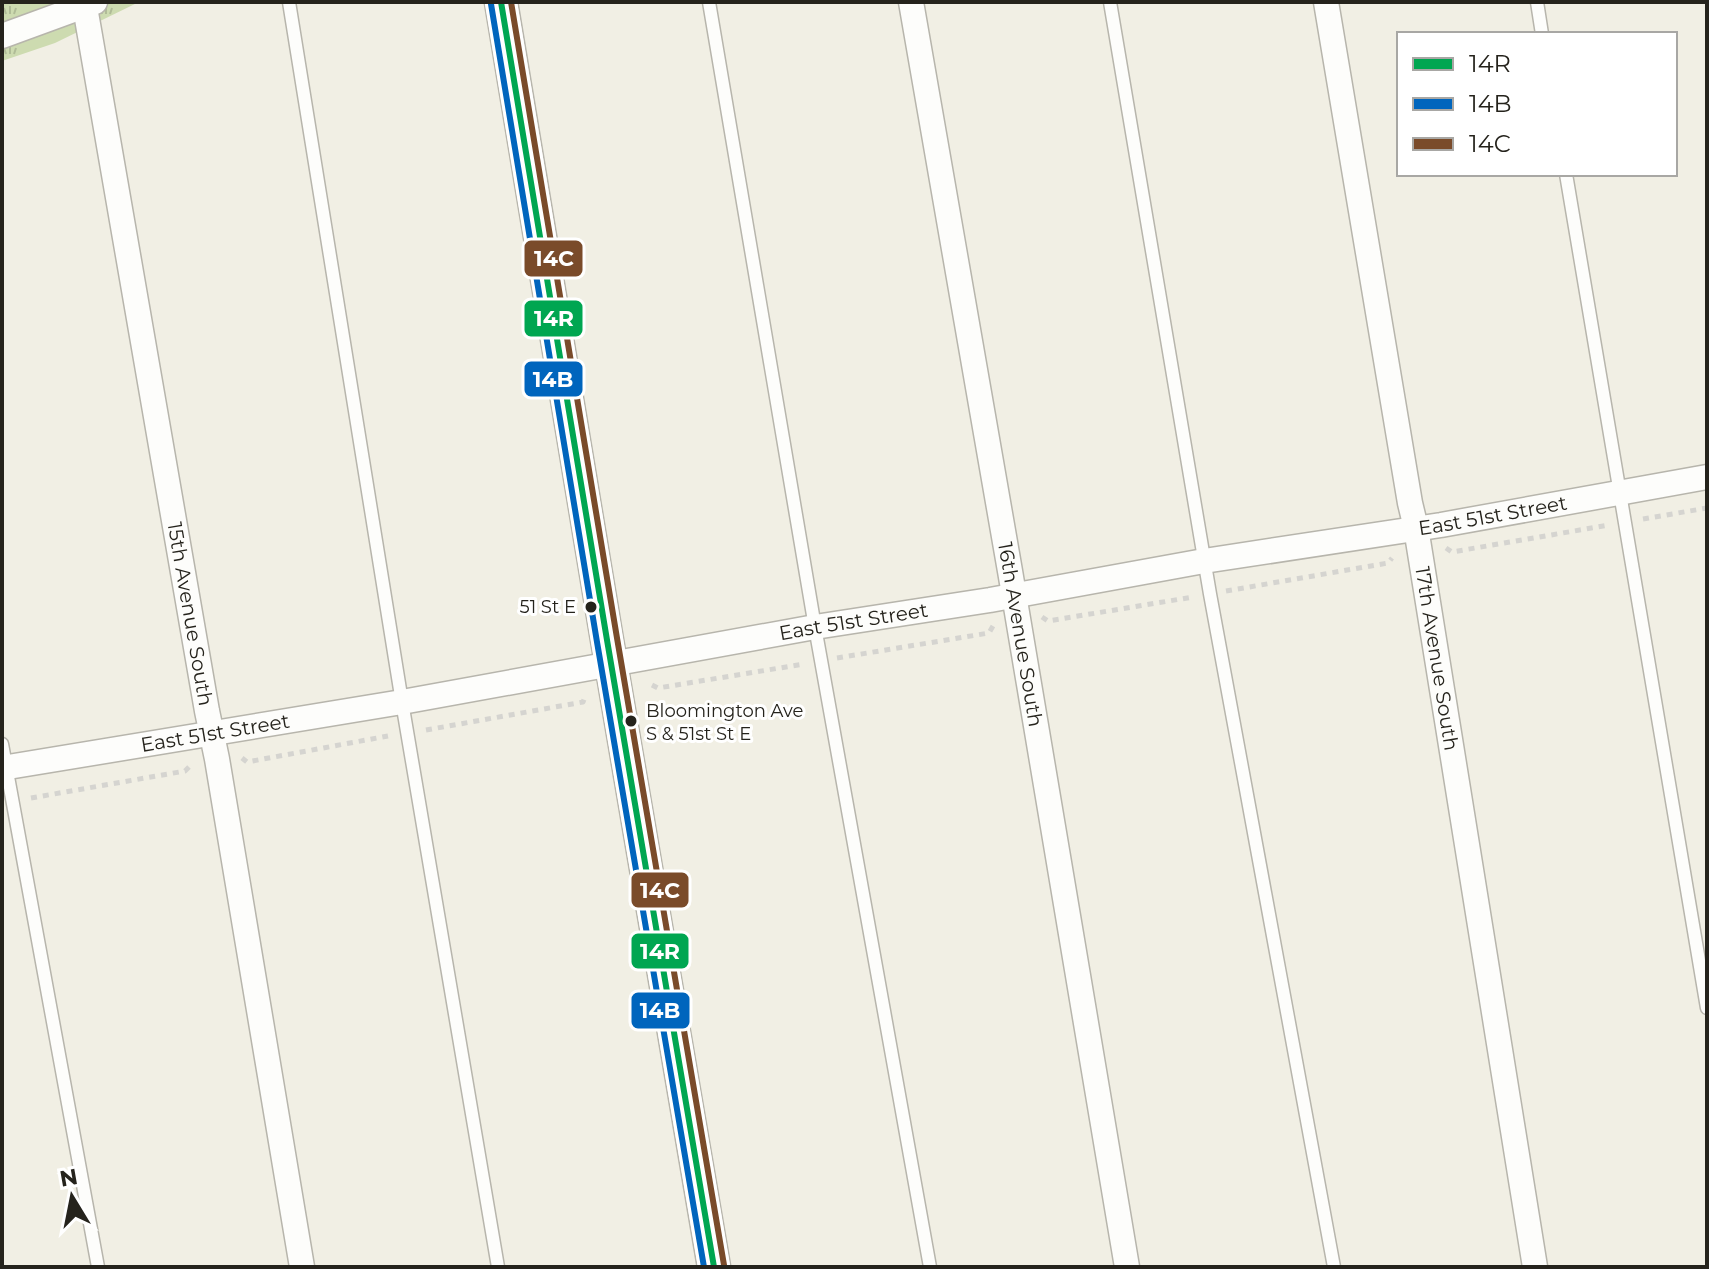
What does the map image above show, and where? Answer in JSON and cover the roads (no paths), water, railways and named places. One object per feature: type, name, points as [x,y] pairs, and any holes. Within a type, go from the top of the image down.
[{"type":"street","points":[[501,2],[714,1267]]},
{"type":"street","name":"16th Avenue South","points":[[911,2],[1127,1267]]},
{"type":"street","name":"17th Avenue South","points":[[1326,2],[1416,528],[1535,1267]]},
{"type":"street","points":[[2,36],[90,4]]},
{"type":"street","name":"15th Avenue South","points":[[90,4],[302,1267]]},
{"type":"street","name":"East 51st Street","points":[[3,760],[213,733],[402,702],[815,627],[1707,477]]},
{"type":"lane","points":[[289,2],[402,702],[498,1267]]},
{"type":"lane","points":[[709,2],[815,627],[930,1267]]},
{"type":"lane","points":[[1110,2],[1204,561],[1334,1267]]},
{"type":"lane","points":[[1537,2],[1542,32]]},
{"type":"lane","points":[[1566,176],[1707,1008]]},
{"type":"lane","points":[[3,760],[98,1267]]},
{"type":"place","name":"51 St E","points":[[591,607]]},
{"type":"place","name":"Bloomington Ave S & 51st St E","points":[[631,721]]}]
